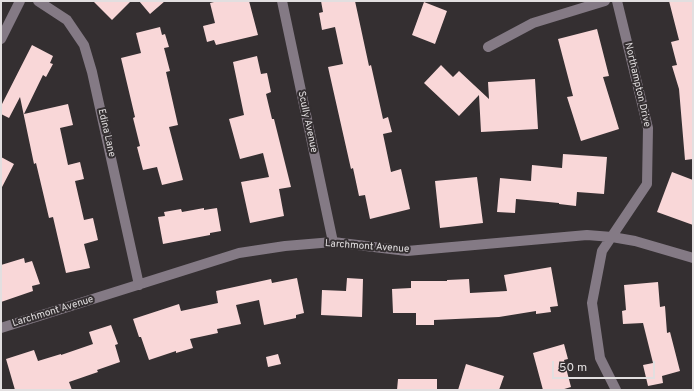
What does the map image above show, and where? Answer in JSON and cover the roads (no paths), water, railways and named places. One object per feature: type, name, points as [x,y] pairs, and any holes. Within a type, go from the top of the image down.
[{"type":"street","points":[[1,39],[20,1]]},
{"type":"street","name":"Edina Lane","points":[[38,1],[67,20],[84,45],[92,72],[140,285]]},
{"type":"street","name":"Scully Avenue","points":[[282,1],[333,242]]},
{"type":"street","points":[[488,47],[533,23],[605,1]]},
{"type":"street","name":"Northampton Drive","points":[[616,390],[600,358],[592,303],[602,251],[647,184],[648,128],[617,1]]},
{"type":"street","name":"Larchmont Avenue","points":[[1,328],[239,253],[285,246],[333,242],[407,251],[587,235],[635,241],[693,258]]}]
